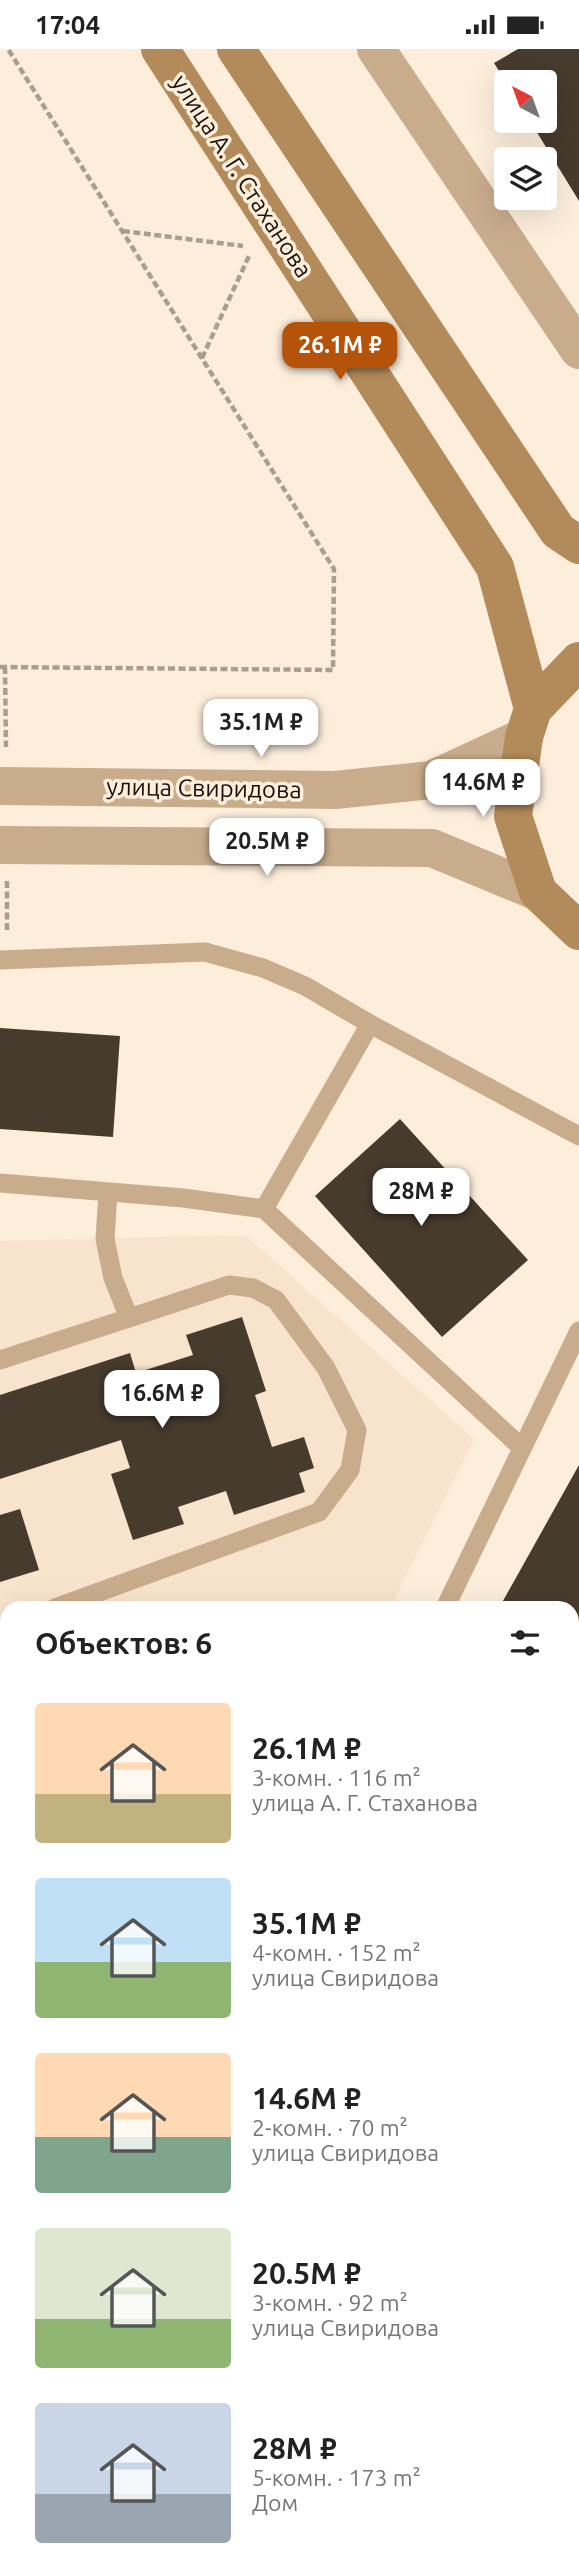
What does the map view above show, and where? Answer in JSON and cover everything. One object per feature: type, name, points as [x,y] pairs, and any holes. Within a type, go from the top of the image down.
[{"type":"main road","name":"улица А. Г. Стаханова","points":[[160,49],[495,568],[528,723]]},
{"type":"main road","points":[[236,49],[558,531],[579,545]]},
{"type":"main road","points":[[579,661],[528,723],[513,816],[538,892],[579,931]]},
{"type":"street","points":[[376,49],[579,350]]},
{"type":"street","name":"улица Свиридова","points":[[0,786],[349,788],[431,780],[528,723]]},
{"type":"street","points":[[3,845],[432,848],[538,892]]},
{"type":"lane","points":[[4,960],[205,952],[263,968],[305,986],[370,1024],[579,1136]]},
{"type":"lane","points":[[264,1209],[370,1024]]},
{"type":"lane","points":[[0,1183],[183,1198],[264,1209],[522,1448]]},
{"type":"lane","points":[[108,1192],[105,1239],[113,1278],[129,1318]]},
{"type":"lane","points":[[0,1360],[229,1285],[253,1289],[276,1300],[326,1368],[357,1430],[350,1470],[319,1513],[74,1601]]},
{"type":"lane","points":[[447,1601],[579,1331]]},
{"type":"path","points":[[0,752],[6,752],[3,667],[333,670],[334,569],[8,49]]},
{"type":"path","points":[[122,230],[253,248],[202,358]]},
{"type":"path","points":[[3,845],[4,960]]},
{"type":"shaded area","points":[[245,1235],[474,1439],[393,1601],[0,1601],[0,1241]]},
{"type":"building","points":[[518,49],[579,49],[579,201],[557,165],[557,147],[546,147],[537,133],[557,133],[557,70],[498,70],[494,63]]},
{"type":"building","points":[[0,1028],[120,1036],[113,1137],[0,1129]]},
{"type":"building","points":[[400,1119],[528,1260],[442,1337],[315,1196]]},
{"type":"building","points":[[242,1317],[266,1391],[255,1395],[272,1447],[304,1437],[314,1468],[299,1473],[305,1492],[234,1515],[226,1491],[178,1507],[184,1524],[133,1540],[111,1474],[130,1468],[121,1440],[0,1479],[0,1395],[130,1353],[136,1373],[193,1355],[186,1335]]},
{"type":"building","points":[[579,1465],[579,1601],[503,1601]]},
{"type":"building","points":[[20,1509],[39,1570],[0,1582],[0,1515]]}]
